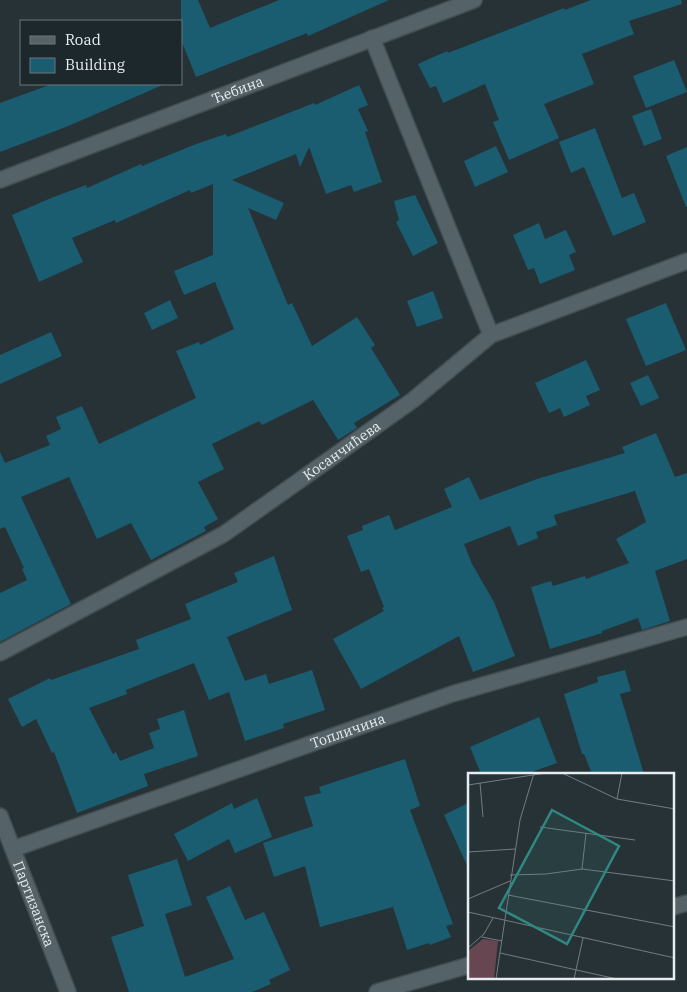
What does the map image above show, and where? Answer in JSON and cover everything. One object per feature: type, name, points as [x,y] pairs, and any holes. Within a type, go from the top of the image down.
[{"type":"street","name":"Ћебина","points":[[0,180],[474,0]]},
{"type":"street","points":[[372,38],[491,335]]},
{"type":"street","name":"Косанчићева","points":[[0,653],[224,534],[413,400],[491,335],[687,261]]},
{"type":"street","name":"Топличина","points":[[13,849],[452,694],[687,627]]},
{"type":"street","name":"Партизанска","points":[[0,816],[68,992]]},
{"type":"street","points":[[674,907],[687,903]]},
{"type":"street","points":[[377,992],[468,967]]},
{"type":"building","points":[[181,0],[198,0],[210,28],[279,0],[389,0],[308,36],[307,33],[196,77],[182,42]]},
{"type":"building","points":[[591,0],[681,0],[682,4],[629,21],[634,34],[582,54],[594,84],[544,104],[559,138],[509,160],[493,122],[499,120],[485,84],[443,103],[436,86],[430,88],[418,64],[447,51],[448,53],[564,8],[565,10]]},
{"type":"building","points":[[674,60],[687,92],[646,108],[633,76]]},
{"type":"building","points":[[49,85],[163,85],[66,127],[0,152],[0,103]]},
{"type":"building","points":[[359,85],[368,105],[358,109],[368,131],[365,132],[382,182],[354,192],[351,185],[326,194],[309,147],[300,167],[296,154],[232,180],[284,203],[276,220],[248,208],[288,305],[292,303],[312,346],[357,317],[375,345],[371,348],[400,395],[354,423],[357,428],[338,440],[313,400],[262,425],[259,421],[212,444],[224,469],[198,482],[218,519],[204,527],[206,531],[151,560],[131,523],[97,539],[69,477],[21,497],[71,604],[0,642],[0,593],[27,580],[22,569],[24,568],[5,527],[0,529],[0,452],[5,463],[50,445],[46,436],[61,429],[56,417],[82,406],[99,444],[196,398],[176,351],[199,342],[200,345],[234,329],[215,282],[184,295],[174,271],[213,255],[213,184],[191,193],[190,190],[116,223],[115,220],[72,238],[83,262],[39,282],[12,215],[51,198],[86,185],[87,188],[141,164],[142,166],[196,144],[226,134],[227,137],[314,103],[315,105]]},
{"type":"building","points":[[651,109],[662,139],[644,146],[632,116]]},
{"type":"building","points":[[595,128],[622,198],[634,193],[646,222],[613,236],[584,167],[571,173],[559,142]]},
{"type":"building","points":[[496,146],[508,172],[475,187],[464,161]]},
{"type":"building","points":[[687,147],[687,207],[686,207],[666,156]]},
{"type":"building","points":[[415,195],[438,243],[413,256],[396,222],[399,220],[394,201]]},
{"type":"building","points":[[539,223],[545,239],[566,230],[576,252],[569,255],[575,270],[540,284],[534,268],[528,270],[513,235]]},
{"type":"building","points":[[433,291],[443,318],[417,327],[407,301]]},
{"type":"building","points":[[170,300],[178,318],[152,330],[144,313]]},
{"type":"building","points":[[666,303],[686,350],[646,366],[626,319]]},
{"type":"building","points":[[51,332],[62,356],[0,384],[0,355]]},
{"type":"building","points":[[586,360],[600,390],[586,396],[590,405],[564,417],[560,408],[549,413],[535,383]]},
{"type":"building","points":[[648,375],[659,398],[641,406],[630,383]]},
{"type":"building","points":[[656,433],[675,477],[687,473],[687,559],[655,571],[670,621],[642,630],[638,618],[602,631],[602,633],[550,649],[531,587],[551,581],[553,586],[585,576],[586,579],[629,563],[616,539],[646,522],[635,491],[554,515],[557,525],[536,532],[538,538],[518,546],[510,526],[464,544],[472,564],[494,602],[515,656],[473,672],[459,636],[361,689],[333,639],[384,611],[382,608],[384,607],[369,569],[361,572],[347,536],[363,530],[362,526],[389,515],[395,530],[452,507],[444,489],[469,477],[480,500],[537,479],[625,453],[622,447]]},
{"type":"building","points":[[274,556],[292,610],[227,637],[245,681],[266,674],[269,684],[312,670],[325,710],[283,724],[284,728],[245,741],[229,692],[209,700],[194,663],[126,690],[127,694],[89,708],[113,754],[116,752],[120,761],[154,748],[149,733],[160,729],[157,719],[184,710],[198,756],[144,774],[148,786],[77,813],[54,752],[52,753],[36,719],[22,727],[8,699],[50,678],[51,680],[139,649],[136,640],[191,619],[185,604],[238,582],[234,573]]},
{"type":"building","points":[[625,670],[631,691],[620,694],[644,773],[592,773],[584,754],[582,754],[564,694],[598,682],[597,677]]},
{"type":"building","points":[[539,717],[557,763],[529,773],[481,773],[470,747]]},
{"type":"building","points":[[405,759],[420,806],[410,810],[453,924],[446,926],[451,937],[430,945],[429,943],[407,950],[393,907],[320,927],[305,866],[274,877],[263,843],[313,826],[304,797],[321,793],[319,787]]},
{"type":"building","points":[[257,798],[272,837],[235,853],[229,839],[188,861],[174,834],[232,803],[234,809]]},
{"type":"building","points":[[468,803],[468,868],[444,815]]},
{"type":"building","points":[[177,859],[192,905],[165,914],[185,977],[234,959],[206,897],[230,886],[245,920],[264,912],[290,970],[269,980],[271,984],[252,992],[129,992],[111,937],[144,926],[128,875]]}]
